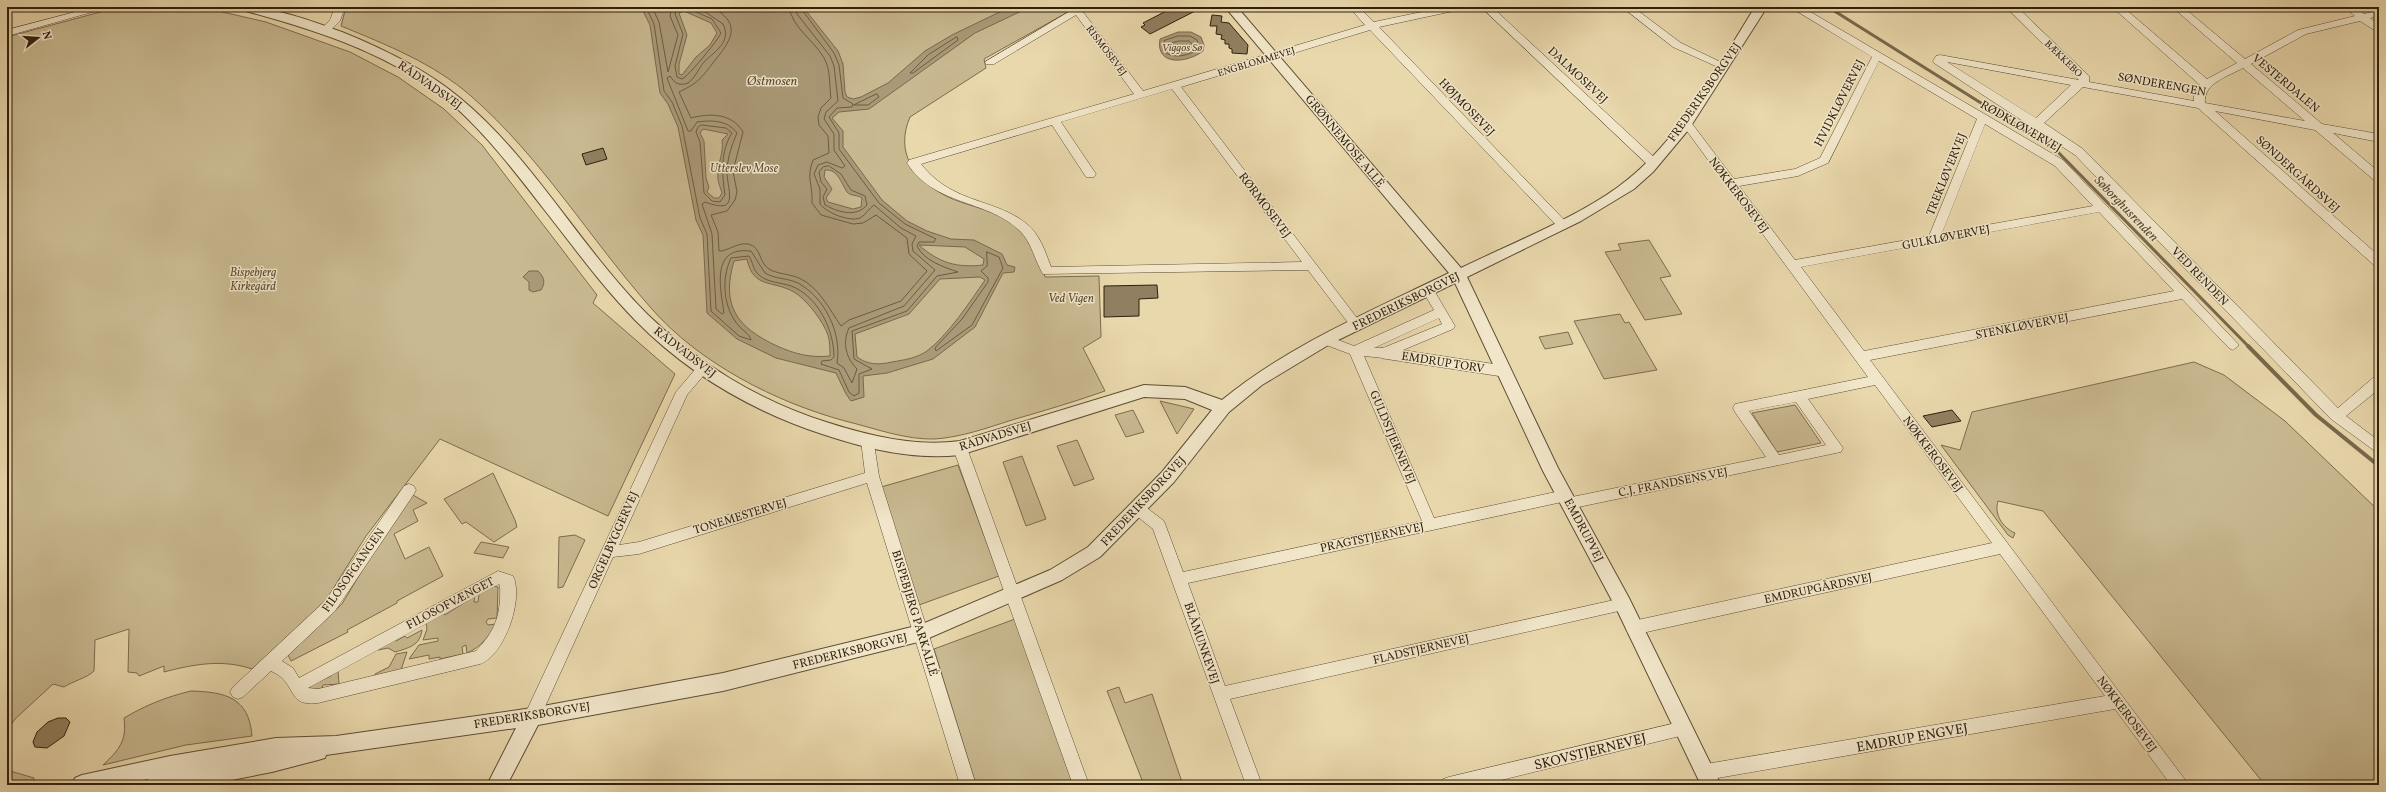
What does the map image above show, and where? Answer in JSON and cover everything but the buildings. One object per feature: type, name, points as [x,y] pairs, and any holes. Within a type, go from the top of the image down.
[{"type":"street","points":[[7,34],[105,7]]},
{"type":"street","name":"RÅDVADSVEJ","points":[[246,7],[326,29],[383,55],[455,100],[491,134],[617,289],[657,332],[703,369],[762,404],[811,424],[868,441],[938,452],[960,448],[1144,390],[1163,389],[1184,391],[1223,408]]},
{"type":"street","points":[[326,29],[336,21],[340,7]]},
{"type":"street","name":"GRØNNEMOSE ALLÉ","points":[[1231,7],[1459,275]]},
{"type":"street","name":"HØJMOSEVEJ","points":[[1354,7],[1562,224]]},
{"type":"street","name":"ENGBLOMMEVEJ","points":[[1310,266],[1047,271],[1038,245],[1024,227],[996,209],[958,199],[940,189],[922,176],[913,163],[1372,26],[1458,7]]},
{"type":"street","name":"DALMOSEVEJ","points":[[1486,7],[1653,163]]},
{"type":"street","points":[[1627,7],[1677,45],[1724,66]]},
{"type":"street","name":"FREDERIKSBORGVEJ","points":[[82,785],[142,772],[276,747],[336,745],[532,716],[723,682],[922,633],[1076,565],[1094,552],[1138,509],[1168,477],[1223,408],[1256,381],[1325,340],[1603,204],[1629,186],[1653,163],[1686,123],[1761,7]]},
{"type":"street","name":"RØDKLØVERVEJ","points":[[1795,7],[2059,163],[2233,345]]},
{"type":"street","name":"BÆKKEBO","points":[[2011,7],[2085,78],[2084,83],[2076,86],[2037,123]]},
{"type":"street","points":[[2117,7],[2206,84]]},
{"type":"street","name":"VESTERDALEN","points":[[2177,7],[2379,178]]},
{"type":"street","points":[[2349,7],[2379,30]]},
{"type":"street","name":"RISMOSEVEJ","points":[[990,62],[1077,10],[1140,95]]},
{"type":"street","points":[[2200,104],[2199,96],[2206,84],[2242,63],[2302,32],[2379,13]]},
{"type":"street","name":"HVIDKLØVERVEJ","points":[[1730,184],[1798,172],[1824,160],[1877,56]]},
{"type":"street","name":"SØNDERENGEN","points":[[1940,58],[2317,125],[2379,138]]},
{"type":"street","name":"VED RENDEN","points":[[1940,58],[1938,61],[2037,123],[2079,152],[2336,415],[2379,449]]},
{"type":"street","name":"RØRMOSEVEJ","points":[[1174,85],[1356,325]]},
{"type":"street","name":"SØNDERGÅRDSVEJ","points":[[2200,104],[2379,263]]},
{"type":"street","name":"TREKLØVERVEJ","points":[[1933,240],[1982,118]]},
{"type":"street","points":[[1055,121],[1090,174]]},
{"type":"street","name":"NØKKEROSEVEJ","points":[[1686,123],[1730,184],[2181,785]]},
{"type":"street","name":"GULKLØVERVEJ","points":[[1791,265],[2101,208]]},
{"type":"street","name":"EMDRUPVEJ","points":[[1459,275],[1547,464],[1623,604],[1633,628],[1709,779]]},
{"type":"street","name":"EMDRUP TORV","points":[[1384,353],[1449,326],[1428,290]]},
{"type":"street","name":"STENKLØVERVEJ","points":[[1860,357],[2184,294]]},
{"type":"street","name":"EMDRUP TORV","points":[[1355,351],[1442,312]]},
{"type":"street","name":"EMDRUP TORV","points":[[1325,340],[1355,351],[1384,353],[1503,371]]},
{"type":"street","name":"GULDSTJERNEVEJ","points":[[1355,351],[1430,524]]},
{"type":"street","name":"ORGELBYGGERVEJ","points":[[532,716],[682,392],[703,369]]},
{"type":"street","points":[[1776,462],[1740,408],[1877,380]]},
{"type":"street","points":[[2336,415],[2346,410],[2379,381]]},
{"type":"street","name":"C.J. FRANDSENS VEJ","points":[[1567,500],[1776,462],[1836,448],[1798,396]]},
{"type":"street","name":"BISPEBJERG PARKALLÉ","points":[[868,441],[872,476],[968,785]]},
{"type":"street","points":[[960,448],[1081,785]]},
{"type":"street","name":"TONEMESTERVEJ","points":[[608,551],[624,551],[639,548],[872,476]]},
{"type":"street","name":"FILOSOFGANGEN","points":[[238,692],[330,606],[410,490]]},
{"type":"street","name":"PRAGTSTJERNEVEJ","points":[[1179,579],[1430,524],[1567,500]]},
{"type":"street","name":"BLÅMUNKEVEJ","points":[[1138,509],[1159,525],[1254,785]]},
{"type":"street","name":"EMDRUPGÅRDSVEJ","points":[[1633,628],[2003,547]]},
{"type":"street","name":"FILOSOFVÆNGET","points":[[271,662],[288,673],[296,687],[307,697],[318,696],[480,657],[495,642],[506,621],[508,580],[498,577],[482,584],[296,687]]},
{"type":"street","name":"FLADSTJERNEVEJ","points":[[1220,694],[1623,604]]},
{"type":"street","name":"EMDRUP ENGVEJ","points":[[1709,779],[2118,701]]},
{"type":"street","points":[[497,785],[532,716]]},
{"type":"street","name":"SKOVSTJERNEVEJ","points":[[1449,785],[1684,728]]},
{"type":"street","name":"FREDERIKSBORGVEJ","points":[[156,785],[272,763],[336,745]]},
{"type":"street","points":[[100,785],[142,772]]},
{"type":"green space","name":"Bispebjerg Kirkegård","points":[[119,7],[201,7],[266,22],[350,52],[398,77],[444,109],[482,145],[597,295],[593,303],[675,374],[608,516],[440,439],[366,536],[326,600],[252,669],[219,663],[198,665],[164,672],[164,666],[139,676],[137,673],[128,672],[129,629],[95,640],[94,671],[88,676],[64,687],[53,684],[15,719],[7,731],[7,37]]},
{"type":"green space","name":"Utterslev Mose","points":[[346,7],[1077,7],[984,59],[986,68],[910,117],[906,130],[905,142],[906,153],[916,173],[934,189],[954,200],[999,215],[1022,230],[1035,248],[1045,277],[1099,276],[1101,337],[1083,348],[1105,391],[974,432],[935,439],[924,439],[901,436],[819,413],[792,403],[740,378],[715,363],[670,328],[629,282],[520,145],[471,96],[456,84],[425,64],[341,26]]},
{"type":"green space","points":[[1649,240],[1671,276],[1660,278],[1682,314],[1645,320],[1605,252],[1621,250],[1618,244]]},
{"type":"green space","points":[[1620,314],[1625,323],[1629,322],[1657,370],[1604,379],[1574,321]]},
{"type":"green space","points":[[1568,332],[1573,344],[1545,349],[1539,337]]},
{"type":"green space","points":[[2194,362],[2224,375],[2285,421],[2379,511],[2379,785],[2265,785],[2043,511],[1998,501],[1997,511],[2000,520],[2006,527],[2015,533],[2013,538],[2008,535],[1941,445],[1960,450],[1972,412]]},
{"type":"green space","points":[[1160,401],[1194,409],[1177,434]]},
{"type":"green space","points":[[1795,405],[1821,443],[1777,452],[1752,413]]},
{"type":"green space","points":[[1133,410],[1144,432],[1126,437],[1115,415]]},
{"type":"green space","points":[[1077,440],[1094,479],[1074,486],[1057,446]]},
{"type":"green space","points":[[1022,456],[1046,519],[1026,526],[1003,462]]},
{"type":"green space","points":[[958,465],[999,576],[919,605],[881,487]]},
{"type":"green space","points":[[493,473],[517,527],[494,542],[466,522],[462,524],[444,499]]},
{"type":"green space","points":[[413,495],[427,503],[413,510],[418,521],[394,534],[405,559],[429,547],[443,576],[347,630],[348,632],[291,661],[288,655],[342,604],[363,569]]},
{"type":"green space","points":[[575,535],[585,540],[563,587],[558,588],[559,537]]},
{"type":"green space","points":[[481,542],[509,547],[503,558],[474,553]]},
{"type":"green space","points":[[494,586],[498,587],[497,618],[488,619],[486,622],[488,625],[496,624],[487,637],[472,651],[467,653],[466,645],[462,647],[463,654],[440,659],[440,657],[429,659],[429,655],[409,659],[419,645],[438,641],[438,638],[423,640],[427,629],[426,622],[443,612],[445,615],[475,596],[474,602],[478,602],[479,594]]},
{"type":"green space","points":[[1015,619],[1075,785],[976,785],[934,649]]},
{"type":"green space","points":[[422,630],[419,640],[409,648],[395,652],[388,648],[378,650],[395,638],[396,641],[405,636],[407,638]]},
{"type":"green space","points":[[407,652],[401,670],[375,676],[375,674],[389,667],[396,654]]},
{"type":"green space","points":[[338,670],[339,684],[323,685],[322,688],[312,691],[309,686],[331,676],[331,673]]},
{"type":"green space","points":[[1119,687],[1125,703],[1152,694],[1183,785],[1144,785],[1107,691]]},
{"type":"green space","points":[[191,691],[214,693],[233,699],[246,713],[250,723],[252,736],[186,745],[103,765],[121,744],[125,726],[124,718],[156,702]]},
{"type":"green space","points":[[7,770],[34,778],[33,783],[7,785]]},
{"type":"water","name":"Østmosen","points":[[641,7],[803,7],[838,51],[843,64],[845,92],[847,97],[853,99],[861,97],[888,83],[925,51],[952,35],[1010,7],[1030,7],[975,33],[869,109],[839,112],[832,118],[843,131],[843,147],[882,200],[907,221],[927,231],[951,239],[974,240],[1002,254],[1007,265],[1015,267],[1014,272],[1003,273],[975,327],[933,359],[887,373],[863,376],[864,397],[851,401],[836,373],[776,358],[737,339],[707,313],[703,235],[696,220],[678,127],[668,104],[660,93],[650,25]],"holes":[[[684,11],[711,23],[717,33],[710,45],[696,57],[682,75],[679,74],[679,64],[687,35],[679,13]],[[703,129],[728,134],[722,140],[718,177],[722,193],[719,198],[714,198],[707,192],[709,187],[706,178],[704,141],[700,133]],[[825,170],[829,170],[836,174],[848,193],[862,198],[861,207],[853,209],[828,202],[826,198],[832,189],[824,177]],[[919,245],[965,247],[984,259],[983,265],[957,265],[941,260]],[[747,259],[750,269],[759,279],[786,288],[799,295],[814,311],[826,329],[830,346],[830,356],[809,356],[790,351],[763,339],[751,331],[735,313],[729,290],[730,277],[734,261]],[[980,277],[985,280],[951,327],[927,351],[910,358],[883,364],[865,362],[857,357],[855,334],[909,314],[940,279]]]},
{"type":"water","name":"Viggos Sø","points":[[1178,32],[1191,32],[1201,37],[1204,45],[1203,51],[1197,55],[1181,60],[1167,58],[1162,54],[1160,39]]},
{"type":"water","points":[[529,271],[538,271],[542,275],[544,282],[541,290],[533,292],[529,290],[529,282],[523,277]]},
{"type":"waterway","name":"Søborghusrenden","points":[[1828,7],[2056,150],[2249,347]]},
{"type":"waterway","name":"Søborghusrenden","points":[[2248,346],[2316,415],[2379,466]]},
{"type":"park label","name":"Ved Vigen","points":[[1071,298]]}]
